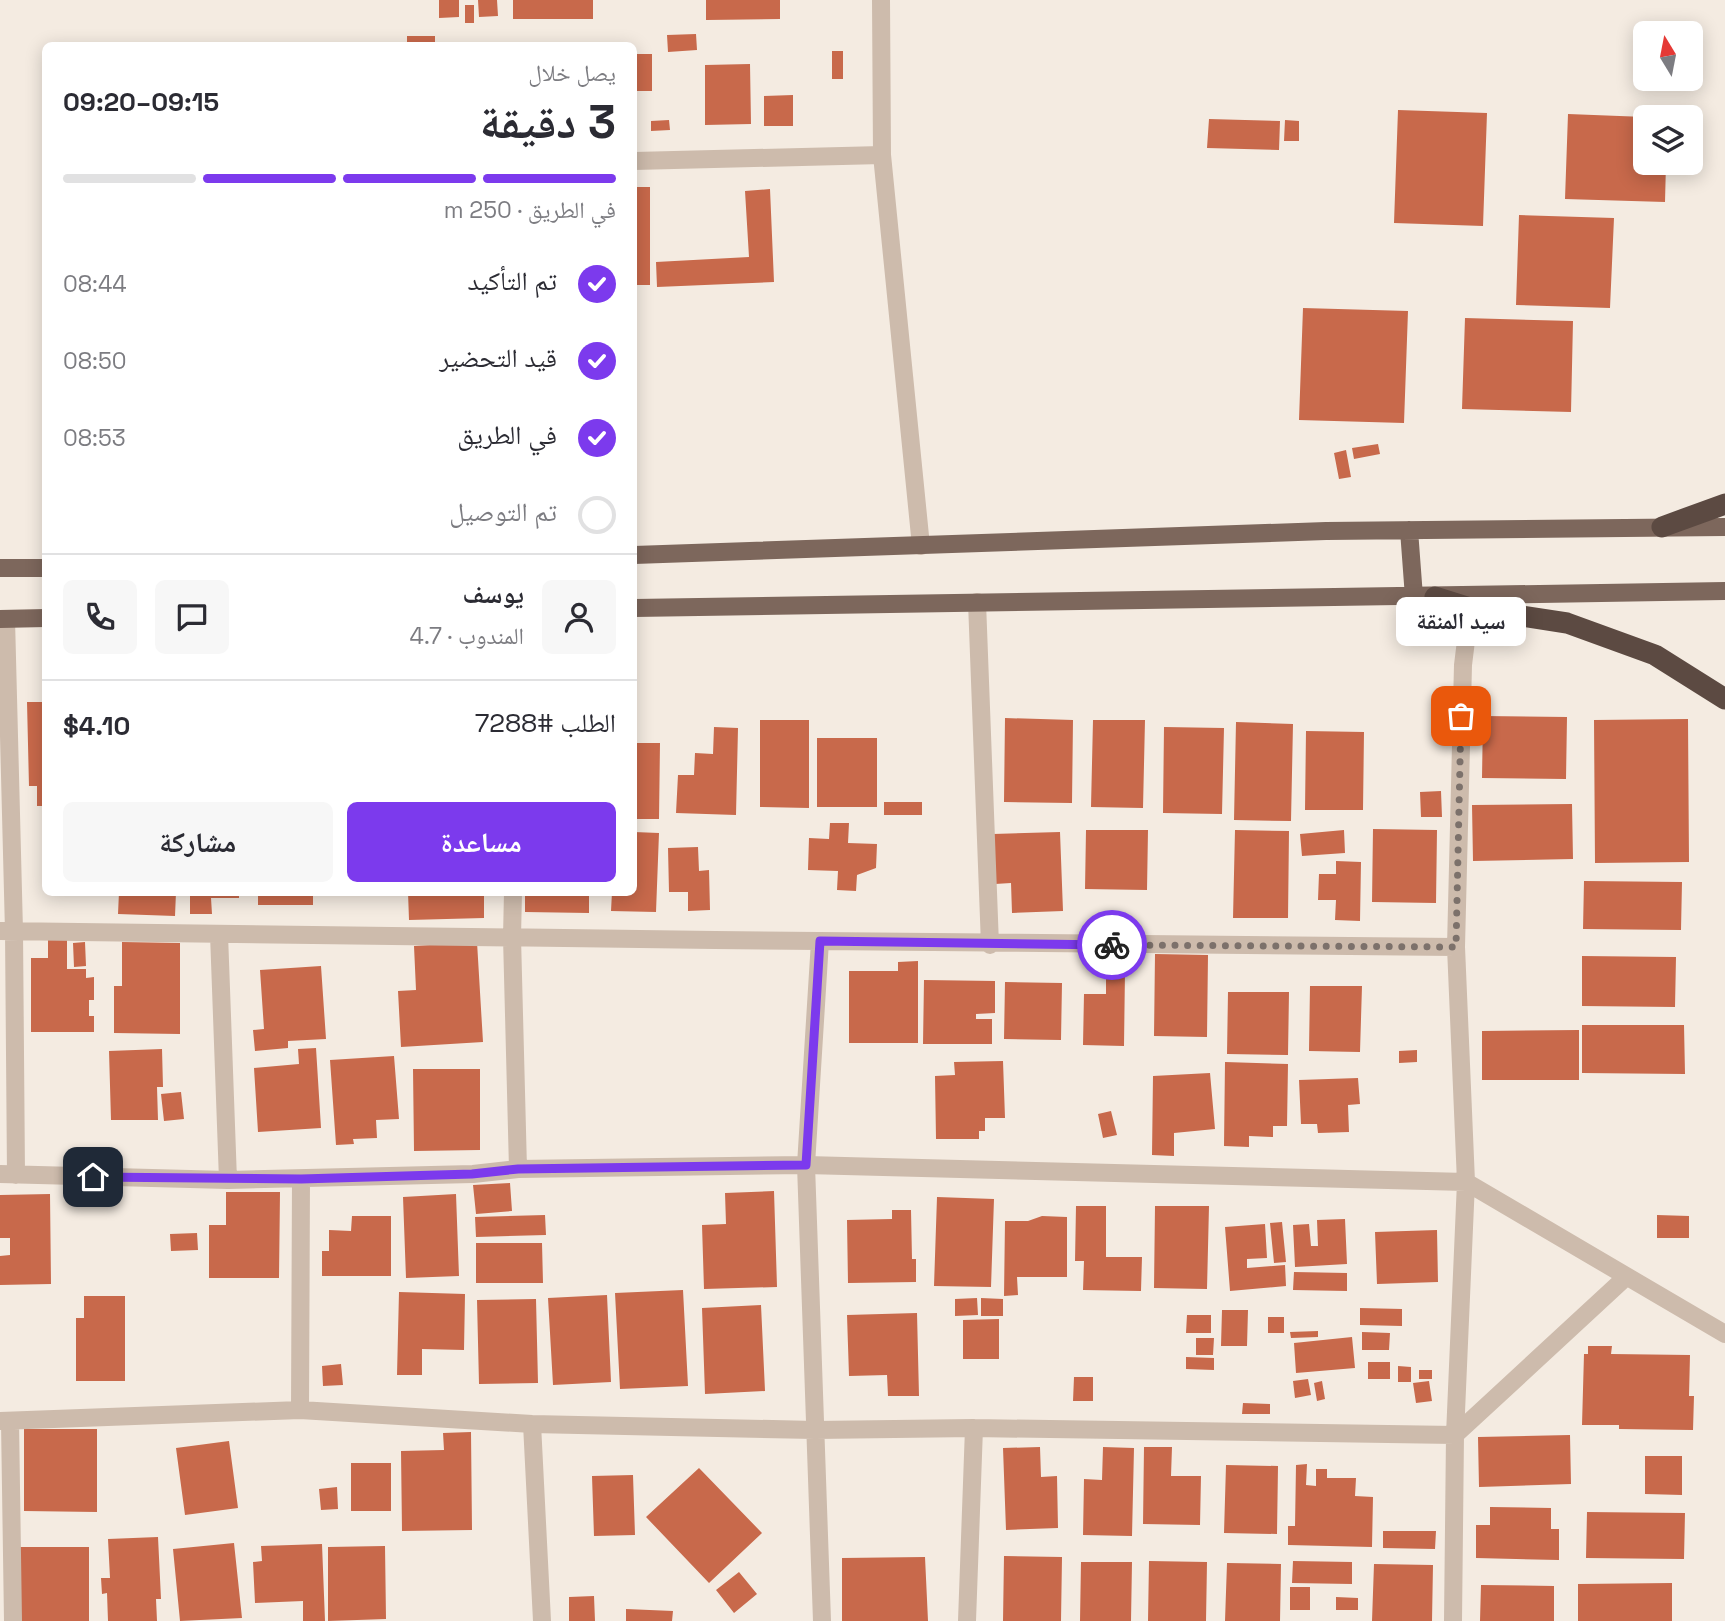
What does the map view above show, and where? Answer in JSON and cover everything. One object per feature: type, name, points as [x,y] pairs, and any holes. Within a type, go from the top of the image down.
[{"type":"highway","points":[[1662,527],[1725,504]]},
{"type":"highway","points":[[1435,597],[1470,608],[1567,623],[1656,655],[1725,699]]},
{"type":"main road","points":[[637,555],[1326,531],[1725,527]]},
{"type":"main road","points":[[1409,530],[1414,597]]},
{"type":"main road","points":[[0,568],[42,568]]},
{"type":"main road","points":[[637,608],[1725,591]]},
{"type":"main road","points":[[3,619],[42,618]]},
{"type":"street","points":[[881,0],[881,155],[921,546]]},
{"type":"street","points":[[637,161],[881,155]]},
{"type":"street","points":[[977,602],[990,945]]},
{"type":"street","points":[[1453,1621],[1455,1435],[1466,1182],[1456,947],[1463,665],[1470,608]]},
{"type":"street","points":[[3,619],[8,1175],[229,1180],[472,1174],[518,1169],[806,1165],[1466,1182],[1725,1334]]},
{"type":"street","points":[[513,896],[518,1169]]},
{"type":"street","points":[[7,931],[990,945],[1456,947]]},
{"type":"street","points":[[219,934],[229,1180]]},
{"type":"street","points":[[820,941],[806,1165],[822,1621]]},
{"type":"street","points":[[300,1410],[301,1179]]},
{"type":"street","points":[[13,1621],[5,1421],[300,1410],[532,1424],[815,1430],[974,1429],[1455,1435],[1626,1277]]},
{"type":"street","points":[[532,1424],[542,1621]]},
{"type":"street","points":[[967,1621],[974,1429]]},
{"type":"building","points":[[439,0],[459,0],[459,17],[439,18]]},
{"type":"building","points":[[478,0],[497,0],[498,16],[479,17]]},
{"type":"building","points":[[513,0],[593,0],[593,19],[513,19]]},
{"type":"building","points":[[706,0],[780,0],[780,19],[706,20]]},
{"type":"building","points":[[465,5],[474,5],[474,23],[465,23]]},
{"type":"building","points":[[696,34],[697,50],[668,52],[667,35]]},
{"type":"building","points":[[407,36],[435,36],[435,42],[407,42]]},
{"type":"building","points":[[832,51],[843,51],[843,79],[832,79]]},
{"type":"building","points":[[637,54],[652,54],[652,91],[637,91]]},
{"type":"building","points":[[750,64],[751,124],[705,125],[705,65]]},
{"type":"building","points":[[793,95],[793,126],[764,126],[764,96]]},
{"type":"building","points":[[1398,110],[1487,113],[1483,226],[1394,223]]},
{"type":"building","points":[[1568,114],[1633,117],[1633,175],[1666,175],[1665,202],[1565,199]]},
{"type":"building","points":[[1209,119],[1280,121],[1279,150],[1207,148]]},
{"type":"building","points":[[669,120],[670,130],[651,131],[651,121]]},
{"type":"building","points":[[1285,120],[1299,121],[1299,141],[1284,141]]},
{"type":"building","points":[[637,187],[650,187],[650,285],[637,285]]},
{"type":"building","points":[[770,189],[774,282],[657,287],[656,262],[749,257],[745,191]]},
{"type":"building","points":[[1519,215],[1614,218],[1610,308],[1516,305]]},
{"type":"building","points":[[1303,308],[1408,311],[1404,423],[1299,420]]},
{"type":"building","points":[[1465,318],[1573,321],[1571,412],[1462,409]]},
{"type":"building","points":[[1378,444],[1380,454],[1354,459],[1352,448]]},
{"type":"building","points":[[1346,450],[1351,477],[1339,479],[1334,453]]},
{"type":"building","points":[[27,702],[42,702],[42,806],[37,806],[37,786],[29,786]]},
{"type":"building","points":[[1483,716],[1567,717],[1566,779],[1482,778]]},
{"type":"building","points":[[1005,718],[1073,720],[1072,803],[1004,802]]},
{"type":"building","points":[[1688,719],[1689,862],[1595,863],[1594,720]]},
{"type":"building","points":[[760,720],[809,720],[809,808],[760,807]]},
{"type":"building","points":[[1093,720],[1145,720],[1143,808],[1091,807]]},
{"type":"building","points":[[1236,722],[1293,724],[1291,821],[1234,820]]},
{"type":"building","points":[[714,727],[738,728],[736,815],[676,813],[678,775],[694,775],[695,753],[713,754]]},
{"type":"building","points":[[1164,727],[1224,728],[1222,814],[1163,813]]},
{"type":"building","points":[[1306,731],[1364,732],[1363,810],[1305,810]]},
{"type":"building","points":[[817,738],[877,738],[877,807],[817,807]]},
{"type":"building","points":[[637,743],[660,743],[659,819],[637,819]]},
{"type":"building","points":[[1441,791],[1442,817],[1421,817],[1420,792]]},
{"type":"building","points":[[884,802],[922,802],[922,815],[884,815]]},
{"type":"building","points":[[1572,804],[1573,859],[1473,861],[1472,805]]},
{"type":"building","points":[[830,823],[849,823],[848,843],[877,844],[876,868],[857,875],[856,891],[837,890],[838,871],[808,870],[809,838],[829,839]]},
{"type":"building","points":[[1373,829],[1437,830],[1436,903],[1372,902]]},
{"type":"building","points":[[1086,830],[1148,830],[1147,890],[1085,889]]},
{"type":"building","points":[[1235,830],[1289,831],[1288,918],[1233,918]]},
{"type":"building","points":[[1344,830],[1345,853],[1302,856],[1300,834]]},
{"type":"building","points":[[637,832],[659,833],[656,912],[611,911],[612,896],[637,896]]},
{"type":"building","points":[[1060,832],[1063,911],[1012,913],[1011,883],[995,884],[993,834]]},
{"type":"building","points":[[698,847],[699,871],[709,870],[710,910],[688,911],[688,892],[669,892],[668,848]]},
{"type":"building","points":[[1336,861],[1361,862],[1360,921],[1335,920],[1336,900],[1318,900],[1319,874],[1336,874]]},
{"type":"building","points":[[1584,881],[1682,882],[1681,930],[1583,929]]},
{"type":"building","points":[[119,896],[176,896],[175,916],[118,914]]},
{"type":"building","points":[[190,896],[239,896],[211,898],[212,914],[190,914]]},
{"type":"building","points":[[258,896],[313,896],[313,905],[258,905]]},
{"type":"building","points":[[408,896],[484,896],[484,918],[409,920]]},
{"type":"building","points":[[525,896],[589,896],[589,913],[525,912]]},
{"type":"building","points":[[48,938],[67,938],[67,969],[86,969],[86,978],[94,977],[94,1000],[89,1000],[89,1016],[94,1016],[94,1032],[31,1032],[31,958],[48,958]]},
{"type":"building","points":[[85,942],[86,966],[74,967],[73,943]]},
{"type":"building","points":[[122,942],[180,943],[180,1034],[114,1033],[114,986],[122,986]]},
{"type":"building","points":[[477,942],[483,1042],[401,1047],[398,991],[416,990],[414,946]]},
{"type":"building","points":[[1155,954],[1208,955],[1207,1037],[1154,1036]]},
{"type":"building","points":[[1582,956],[1676,957],[1675,1007],[1582,1006]]},
{"type":"building","points":[[918,961],[918,1043],[849,1043],[849,971],[898,971],[898,962]]},
{"type":"building","points":[[321,966],[326,1039],[288,1041],[288,1048],[255,1051],[253,1030],[264,1029],[260,970]]},
{"type":"building","points":[[1106,971],[1125,971],[1124,1046],[1083,1045],[1084,994],[1106,994]]},
{"type":"building","points":[[924,980],[995,981],[995,1013],[976,1014],[976,1019],[992,1019],[992,1044],[923,1044]]},
{"type":"building","points":[[1005,982],[1062,983],[1061,1040],[1004,1039]]},
{"type":"building","points":[[1310,986],[1362,986],[1360,1052],[1309,1051]]},
{"type":"building","points":[[1228,992],[1289,992],[1288,1055],[1227,1054]]},
{"type":"building","points":[[1582,1025],[1684,1025],[1685,1074],[1582,1073]]},
{"type":"building","points":[[1579,1030],[1579,1080],[1482,1080],[1482,1031]]},
{"type":"building","points":[[316,1048],[321,1128],[258,1132],[254,1068],[299,1064],[298,1049]]},
{"type":"building","points":[[162,1049],[163,1087],[157,1087],[158,1120],[111,1120],[109,1051]]},
{"type":"building","points":[[1417,1050],[1417,1062],[1399,1063],[1399,1051]]},
{"type":"building","points":[[394,1056],[399,1119],[376,1120],[377,1138],[353,1139],[354,1144],[336,1145],[330,1060]]},
{"type":"building","points":[[1003,1061],[1005,1118],[985,1118],[985,1131],[979,1131],[979,1139],[936,1139],[935,1076],[955,1075],[954,1062]]},
{"type":"building","points":[[1225,1062],[1288,1064],[1287,1126],[1273,1126],[1273,1137],[1249,1136],[1249,1147],[1224,1146]]},
{"type":"building","points":[[413,1069],[480,1069],[480,1150],[414,1151]]},
{"type":"building","points":[[1210,1073],[1215,1129],[1174,1133],[1174,1156],[1152,1155],[1153,1076]]},
{"type":"building","points":[[1358,1078],[1360,1104],[1348,1105],[1349,1132],[1318,1133],[1317,1124],[1301,1124],[1299,1080]]},
{"type":"building","points":[[181,1092],[184,1119],[164,1121],[161,1094]]},
{"type":"building","points":[[1111,1111],[1117,1135],[1103,1138],[1098,1114]]},
{"type":"building","points":[[510,1183],[512,1211],[476,1214],[473,1185]]},
{"type":"building","points":[[774,1191],[777,1287],[704,1289],[702,1225],[726,1224],[725,1193]]},
{"type":"building","points":[[226,1192],[280,1192],[279,1278],[209,1278],[209,1225],[226,1225]]},
{"type":"building","points":[[50,1194],[51,1284],[0,1285],[0,1256],[10,1255],[10,1238],[0,1238],[0,1195]]},
{"type":"building","points":[[456,1194],[459,1276],[406,1278],[403,1197]]},
{"type":"building","points":[[937,1197],[994,1199],[991,1287],[934,1286]]},
{"type":"building","points":[[1076,1206],[1106,1206],[1106,1257],[1142,1257],[1141,1291],[1083,1290],[1084,1261],[1075,1261]]},
{"type":"building","points":[[1155,1206],[1209,1206],[1207,1289],[1154,1288]]},
{"type":"building","points":[[892,1210],[911,1210],[912,1259],[916,1259],[916,1282],[848,1283],[847,1220],[892,1219]]},
{"type":"building","points":[[545,1215],[546,1235],[476,1237],[475,1217]]},
{"type":"building","points":[[1657,1215],[1689,1216],[1689,1238],[1657,1238]]},
{"type":"building","points":[[352,1216],[391,1216],[391,1276],[322,1276],[322,1251],[329,1251],[329,1230],[351,1231]]},
{"type":"building","points":[[1042,1216],[1067,1217],[1067,1277],[1017,1277],[1018,1295],[1004,1296],[1005,1221],[1028,1221]]},
{"type":"building","points":[[1345,1219],[1347,1264],[1295,1267],[1293,1225],[1309,1224],[1311,1246],[1318,1246],[1317,1220]]},
{"type":"building","points":[[1282,1222],[1286,1262],[1274,1263],[1270,1223]]},
{"type":"building","points":[[1265,1224],[1267,1258],[1247,1259],[1247,1268],[1285,1265],[1286,1286],[1230,1291],[1225,1227]]},
{"type":"building","points":[[1437,1230],[1438,1282],[1377,1284],[1375,1232]]},
{"type":"building","points":[[197,1233],[198,1250],[171,1251],[170,1234]]},
{"type":"building","points":[[476,1243],[542,1243],[543,1283],[476,1283]]},
{"type":"building","points":[[1294,1272],[1347,1273],[1347,1291],[1293,1290]]},
{"type":"building","points":[[683,1290],[688,1386],[620,1389],[615,1293]]},
{"type":"building","points":[[399,1292],[465,1294],[464,1350],[422,1349],[422,1375],[397,1375]]},
{"type":"building","points":[[607,1295],[611,1382],[553,1385],[548,1298]]},
{"type":"building","points":[[84,1296],[125,1296],[125,1381],[76,1381],[76,1318],[84,1318]]},
{"type":"building","points":[[977,1298],[978,1315],[955,1316],[955,1299]]},
{"type":"building","points":[[981,1298],[1003,1299],[1003,1316],[981,1316]]},
{"type":"building","points":[[536,1299],[538,1383],[479,1384],[477,1300]]},
{"type":"building","points":[[761,1305],[765,1391],[705,1394],[702,1308]]},
{"type":"building","points":[[1360,1308],[1402,1309],[1402,1326],[1360,1325]]},
{"type":"building","points":[[1222,1310],[1248,1310],[1247,1346],[1221,1346]]},
{"type":"building","points":[[917,1313],[919,1396],[888,1396],[887,1375],[849,1376],[847,1315]]},
{"type":"building","points":[[1187,1315],[1211,1315],[1211,1333],[1186,1333]]},
{"type":"building","points":[[1268,1317],[1284,1317],[1284,1333],[1268,1333]]},
{"type":"building","points":[[999,1319],[999,1359],[963,1359],[963,1320]]},
{"type":"building","points":[[1318,1331],[1318,1337],[1291,1338],[1290,1332]]},
{"type":"building","points":[[1362,1332],[1390,1333],[1389,1350],[1362,1350]]},
{"type":"building","points":[[1352,1337],[1355,1368],[1296,1373],[1294,1343]]},
{"type":"building","points":[[1196,1338],[1214,1338],[1213,1355],[1196,1355]]},
{"type":"building","points":[[1588,1346],[1612,1346],[1611,1354],[1690,1355],[1689,1396],[1694,1396],[1693,1430],[1619,1429],[1619,1425],[1582,1425],[1584,1354],[1588,1354]]},
{"type":"building","points":[[1186,1357],[1214,1358],[1214,1370],[1186,1369]]},
{"type":"building","points":[[1368,1362],[1390,1362],[1390,1379],[1368,1379]]},
{"type":"building","points":[[341,1364],[343,1385],[323,1386],[322,1366]]},
{"type":"building","points":[[1398,1366],[1411,1367],[1411,1382],[1398,1382]]},
{"type":"building","points":[[1419,1370],[1432,1370],[1432,1379],[1419,1379]]},
{"type":"building","points":[[1074,1377],[1093,1377],[1093,1401],[1073,1401]]},
{"type":"building","points":[[1308,1379],[1311,1395],[1295,1398],[1293,1381]]},
{"type":"building","points":[[1322,1381],[1325,1399],[1317,1401],[1314,1383]]},
{"type":"building","points":[[1429,1381],[1432,1401],[1416,1403],[1413,1383]]},
{"type":"building","points":[[1243,1403],[1270,1404],[1270,1414],[1242,1414]]},
{"type":"building","points":[[24,1429],[97,1429],[97,1512],[24,1511]]},
{"type":"building","points":[[471,1432],[472,1530],[402,1531],[401,1451],[444,1450],[443,1433]]},
{"type":"building","points":[[1570,1435],[1571,1484],[1479,1487],[1478,1437]]},
{"type":"building","points":[[229,1441],[238,1508],[185,1515],[176,1448]]},
{"type":"building","points":[[1040,1447],[1041,1477],[1057,1476],[1058,1528],[1006,1530],[1003,1448]]},
{"type":"building","points":[[1103,1447],[1134,1448],[1132,1536],[1083,1535],[1084,1479],[1102,1480]]},
{"type":"building","points":[[1144,1447],[1172,1447],[1171,1476],[1201,1476],[1200,1525],[1143,1524]]},
{"type":"building","points":[[1645,1456],[1682,1456],[1682,1495],[1645,1494]]},
{"type":"building","points":[[351,1463],[391,1463],[391,1511],[351,1511]]},
{"type":"building","points":[[1307,1464],[1306,1485],[1316,1486],[1316,1469],[1327,1469],[1327,1478],[1356,1478],[1355,1496],[1373,1497],[1372,1547],[1288,1545],[1288,1526],[1295,1526],[1296,1465]]},
{"type":"building","points":[[1226,1465],[1278,1466],[1277,1534],[1224,1533]]},
{"type":"building","points":[[699,1468],[762,1533],[709,1583],[646,1517]]},
{"type":"building","points":[[633,1475],[635,1535],[594,1536],[592,1476]]},
{"type":"building","points":[[337,1487],[338,1509],[321,1510],[319,1489]]},
{"type":"building","points":[[1490,1507],[1551,1508],[1551,1529],[1559,1529],[1559,1560],[1476,1558],[1476,1525],[1490,1525]]},
{"type":"building","points":[[1587,1512],[1685,1513],[1684,1559],[1586,1558]]},
{"type":"building","points":[[1383,1531],[1436,1531],[1435,1549],[1383,1548]]},
{"type":"building","points":[[158,1537],[161,1599],[156,1599],[157,1621],[108,1621],[107,1593],[102,1594],[101,1578],[110,1578],[108,1539]]},
{"type":"building","points":[[234,1543],[242,1618],[180,1621],[173,1549]]},
{"type":"building","points":[[322,1544],[325,1621],[303,1621],[303,1601],[255,1603],[253,1562],[262,1561],[261,1546]]},
{"type":"building","points":[[385,1546],[386,1619],[328,1621],[328,1547]]},
{"type":"building","points":[[20,1547],[89,1547],[89,1621],[19,1621]]},
{"type":"building","points":[[1004,1556],[1062,1557],[1061,1621],[1003,1621]]},
{"type":"building","points":[[925,1557],[928,1621],[842,1621],[842,1558]]},
{"type":"building","points":[[1149,1561],[1207,1562],[1206,1621],[1148,1621]]},
{"type":"building","points":[[1293,1561],[1352,1562],[1352,1584],[1292,1583]]},
{"type":"building","points":[[1081,1562],[1132,1562],[1131,1621],[1080,1621]]},
{"type":"building","points":[[1227,1563],[1281,1564],[1280,1621],[1225,1621]]},
{"type":"building","points":[[1374,1564],[1433,1565],[1432,1621],[1372,1621]]},
{"type":"building","points":[[739,1572],[757,1594],[734,1613],[716,1590]]},
{"type":"building","points":[[1672,1583],[1672,1621],[1578,1621],[1578,1584]]},
{"type":"building","points":[[1481,1585],[1554,1586],[1554,1621],[1480,1621]]},
{"type":"building","points":[[1290,1587],[1310,1587],[1310,1610],[1290,1610]]},
{"type":"building","points":[[594,1596],[595,1621],[569,1621],[569,1597]]},
{"type":"building","points":[[1336,1597],[1358,1598],[1358,1610],[1336,1610]]},
{"type":"building","points":[[626,1609],[673,1611],[672,1621],[626,1621]]},
{"type":"way so far","points":[[1112,945],[1456,947],[1461,716]]},
{"type":"place","name":"سيد المنقة","points":[[1461,716]]},
{"type":"route","points":[[93,1177],[301,1179],[472,1174],[518,1169],[806,1165],[820,941],[1112,945]]}]
